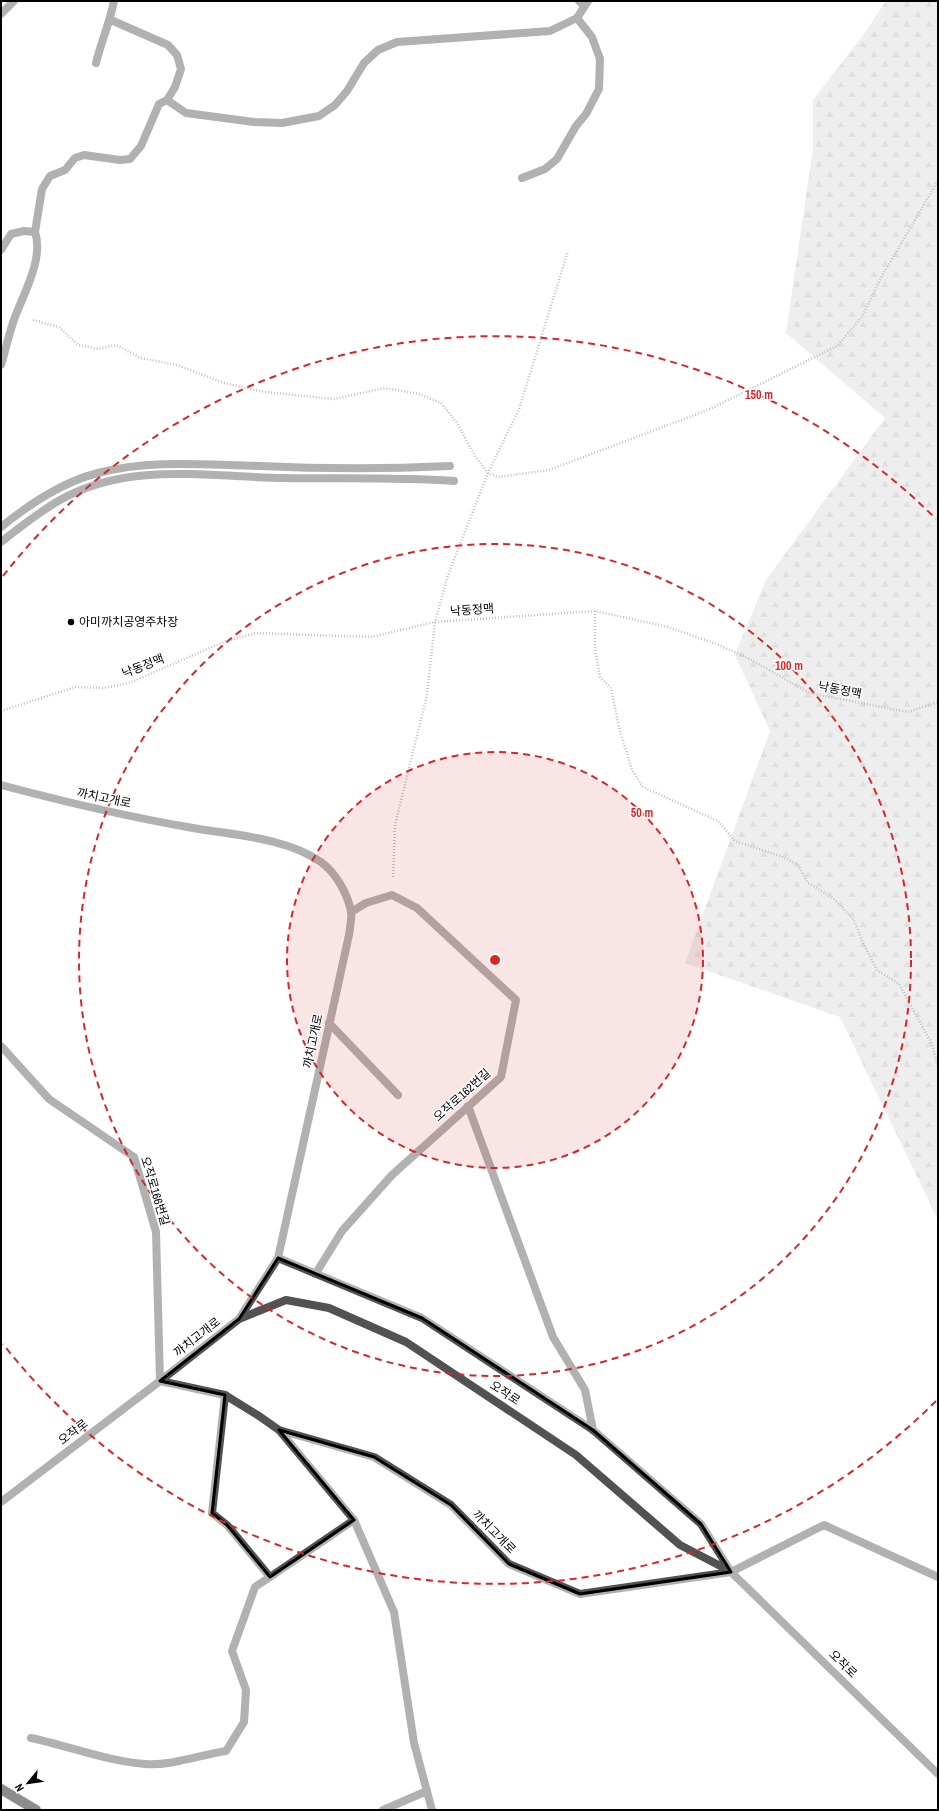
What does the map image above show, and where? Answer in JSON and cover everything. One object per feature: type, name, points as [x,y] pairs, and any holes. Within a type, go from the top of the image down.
[{"type":"main road","points":[[1,1789],[36,1810]]},
{"type":"street","points":[[1,14],[14,1]]},
{"type":"street","points":[[96,63],[101,42],[110,20],[114,1]]},
{"type":"street","points":[[167,100],[186,113],[218,118],[282,123],[319,116],[335,105],[347,91],[364,63],[378,50],[396,42],[550,31],[577,18],[584,3]]},
{"type":"street","points":[[522,178],[545,169],[557,159],[576,126],[586,114],[599,89],[600,59],[592,37],[577,18]]},
{"type":"street","points":[[1,365],[14,318],[32,275],[38,241],[35,232],[42,189],[50,176],[65,170],[75,158],[84,154],[120,160],[130,159],[141,146],[159,104],[167,100],[175,87],[181,69],[177,55],[168,46],[110,20]]},
{"type":"street","points":[[1,250],[11,234],[24,231],[35,232]]},
{"type":"street","points":[[1,527],[41,498],[72,482],[98,472],[142,466],[182,464],[391,469],[450,466]]},
{"type":"street","points":[[1,542],[28,520],[61,499],[84,489],[109,481],[152,474],[214,474],[274,478],[454,481]]},
{"type":"street","name":"까치고개로","points":[[1,785],[123,814],[194,828],[253,837],[294,849],[322,862],[335,876],[343,889],[351,912],[349,935],[278,1258],[239,1319],[160,1381]]},
{"type":"street","points":[[351,912],[366,903],[392,895]]},
{"type":"street","name":"오작로162번길","points":[[316,1273],[342,1231],[392,1175],[501,1077],[516,1000],[417,908],[392,895]]},
{"type":"street","points":[[329,1023],[398,1095]]},
{"type":"street","name":"오작로166번길","points":[[1,1046],[49,1099],[134,1157],[156,1232],[160,1381]]},
{"type":"street","points":[[468,1106],[553,1337],[585,1390],[593,1430]]},
{"type":"street","name":"오작로","points":[[278,1258],[422,1318],[593,1430],[701,1524],[731,1572],[938,1774]]},
{"type":"street","name":"오작로","points":[[239,1319],[286,1300],[329,1308],[406,1342],[576,1455],[680,1546],[731,1572]]},
{"type":"street","name":"까치고개로","points":[[160,1381],[225,1395],[279,1430],[374,1457],[451,1505],[509,1564],[580,1594],[731,1572],[824,1525],[938,1577]]},
{"type":"street","name":"오작로","points":[[1,1502],[160,1381]]},
{"type":"street","points":[[225,1395],[212,1513],[226,1525],[270,1577]]},
{"type":"street","name":"까치고개로","points":[[279,1430],[354,1520],[394,1612],[414,1743],[432,1810]]},
{"type":"street","points":[[31,1738],[93,1754],[145,1764],[170,1762],[226,1751],[244,1722],[246,1690],[232,1651],[255,1587],[354,1520]]},
{"type":"street","points":[[383,1810],[427,1790]]},
{"type":"path","points":[[14,318],[41,321],[59,327],[78,345],[99,349],[116,345],[141,358],[177,365],[224,383],[265,392],[334,399],[386,388],[419,394],[441,403],[457,423],[474,456],[488,473],[498,477],[549,470],[708,410],[837,346],[862,317],[882,276],[938,181]]},
{"type":"path","points":[[392,895],[395,825],[427,695],[435,622],[448,575],[488,473],[519,409],[568,250]]},
{"type":"path","points":[[595,611],[595,650],[600,677],[611,688],[619,728],[632,770],[643,787],[718,821],[735,841],[783,857],[798,865],[808,883],[833,898],[854,920],[877,970],[899,984],[932,1044],[938,1068]]},
{"type":"path","name":"낙동정맥","points":[[1,711],[75,687],[104,688],[129,683],[226,642],[256,633],[371,637],[435,622],[595,611],[668,627],[714,643],[748,658],[809,693],[908,712],[938,702]]},
{"type":"highlighted area","points":[[278,1258],[422,1318],[593,1430],[701,1524],[731,1572],[580,1594],[509,1564],[451,1505],[374,1457],[279,1430],[354,1520],[270,1577],[227,1525],[212,1513],[225,1395],[160,1381],[239,1319]]},
{"type":"green space","points":[[886,1],[938,1],[938,1220],[840,1017],[685,963],[770,731],[735,655],[766,580],[885,418],[786,333],[813,148],[813,100],[864,34]]},
{"type":"place","name":"아미까치공영주차장","points":[[71,622]]}]
